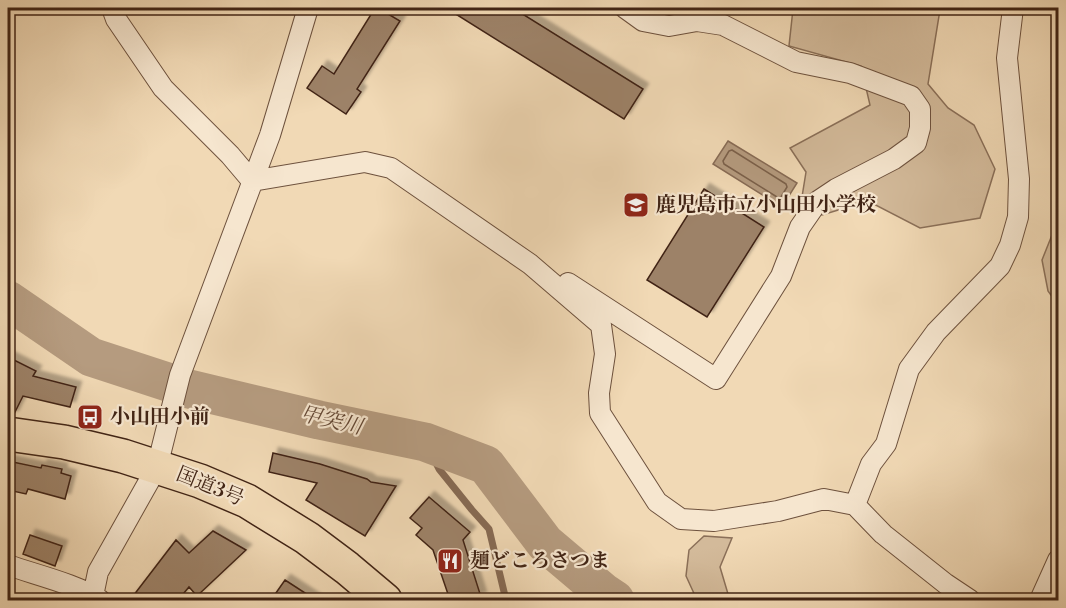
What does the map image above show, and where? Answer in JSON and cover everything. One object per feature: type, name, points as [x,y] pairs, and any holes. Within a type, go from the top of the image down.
[{"type":"highway","name":"国道3号","points":[[8,434],[64,442],[123,456],[200,481],[247,501],[307,538],[385,600]]},
{"type":"street","points":[[112,8],[116,19],[163,88],[230,155],[252,181]]},
{"type":"street","points":[[8,565],[97,598],[98,572],[157,467],[180,375],[270,135],[308,8]]},
{"type":"street","points":[[530,264],[548,270],[716,379],[781,276],[800,227],[818,201],[894,159],[916,143],[920,128],[920,109],[911,96],[850,73],[796,62],[723,25],[697,21],[669,26],[643,21],[625,8]]},
{"type":"street","points":[[855,505],[871,464],[885,444],[909,369],[936,332],[1000,266],[1010,245],[1018,217],[1019,179],[1007,58],[1013,8]]},
{"type":"street","points":[[252,181],[365,162],[391,168],[530,264],[601,325],[605,354],[598,393],[600,413],[657,502],[681,519],[714,521],[778,511],[824,499],[855,505],[883,534],[970,600]]},
{"type":"street","points":[[1040,600],[1059,560]]},
{"type":"shaded area","points":[[794,8],[941,8],[928,84],[948,108],[974,125],[995,169],[980,218],[920,228],[868,201],[822,215],[801,203],[806,172],[790,148],[870,105],[861,66],[789,46]]},
{"type":"shaded area","points":[[1058,220],[1058,305],[1048,291],[1042,260]]},
{"type":"shaded area","points":[[704,536],[732,538],[720,567],[732,600],[697,600],[686,576],[689,550]]},
{"type":"water","points":[[728,141],[797,183],[782,207],[713,164]]},
{"type":"building","points":[[375,8],[400,21],[357,89],[361,92],[346,114],[307,88],[322,66],[334,74]]},
{"type":"building","points":[[446,8],[513,8],[643,89],[624,119]]},
{"type":"building","points":[[704,189],[764,227],[707,317],[647,280]]},
{"type":"building","points":[[8,357],[36,371],[33,376],[76,387],[70,407],[23,396],[13,416],[8,416]]},
{"type":"building","points":[[273,453],[320,464],[371,482],[396,486],[365,536],[306,500],[317,483],[269,472]]},
{"type":"building","points":[[8,461],[41,468],[42,465],[62,469],[61,473],[71,476],[65,499],[28,489],[26,494],[8,490]]},
{"type":"building","points":[[429,497],[470,532],[463,540],[481,597],[471,600],[450,600],[433,550],[416,535],[422,528],[410,518]]},
{"type":"building","points":[[213,531],[246,550],[197,596],[189,587],[178,600],[130,600],[176,540],[189,553]]},
{"type":"building","points":[[30,535],[62,546],[55,566],[23,554]]},
{"type":"building","points":[[285,580],[316,600],[271,600]]},
{"type":"waterway","name":"甲突川","points":[[8,300],[91,357],[189,389],[425,442],[486,465],[545,543],[615,600]]},
{"type":"waterway","points":[[425,442],[439,469],[489,529],[506,600]]},
{"type":"place","name":"鹿児島市立小山田小学校","points":[[636,205]]},
{"type":"place","name":"小山田小前","points":[[90,417]]},
{"type":"place","name":"麺どころさつま","points":[[450,561]]}]
